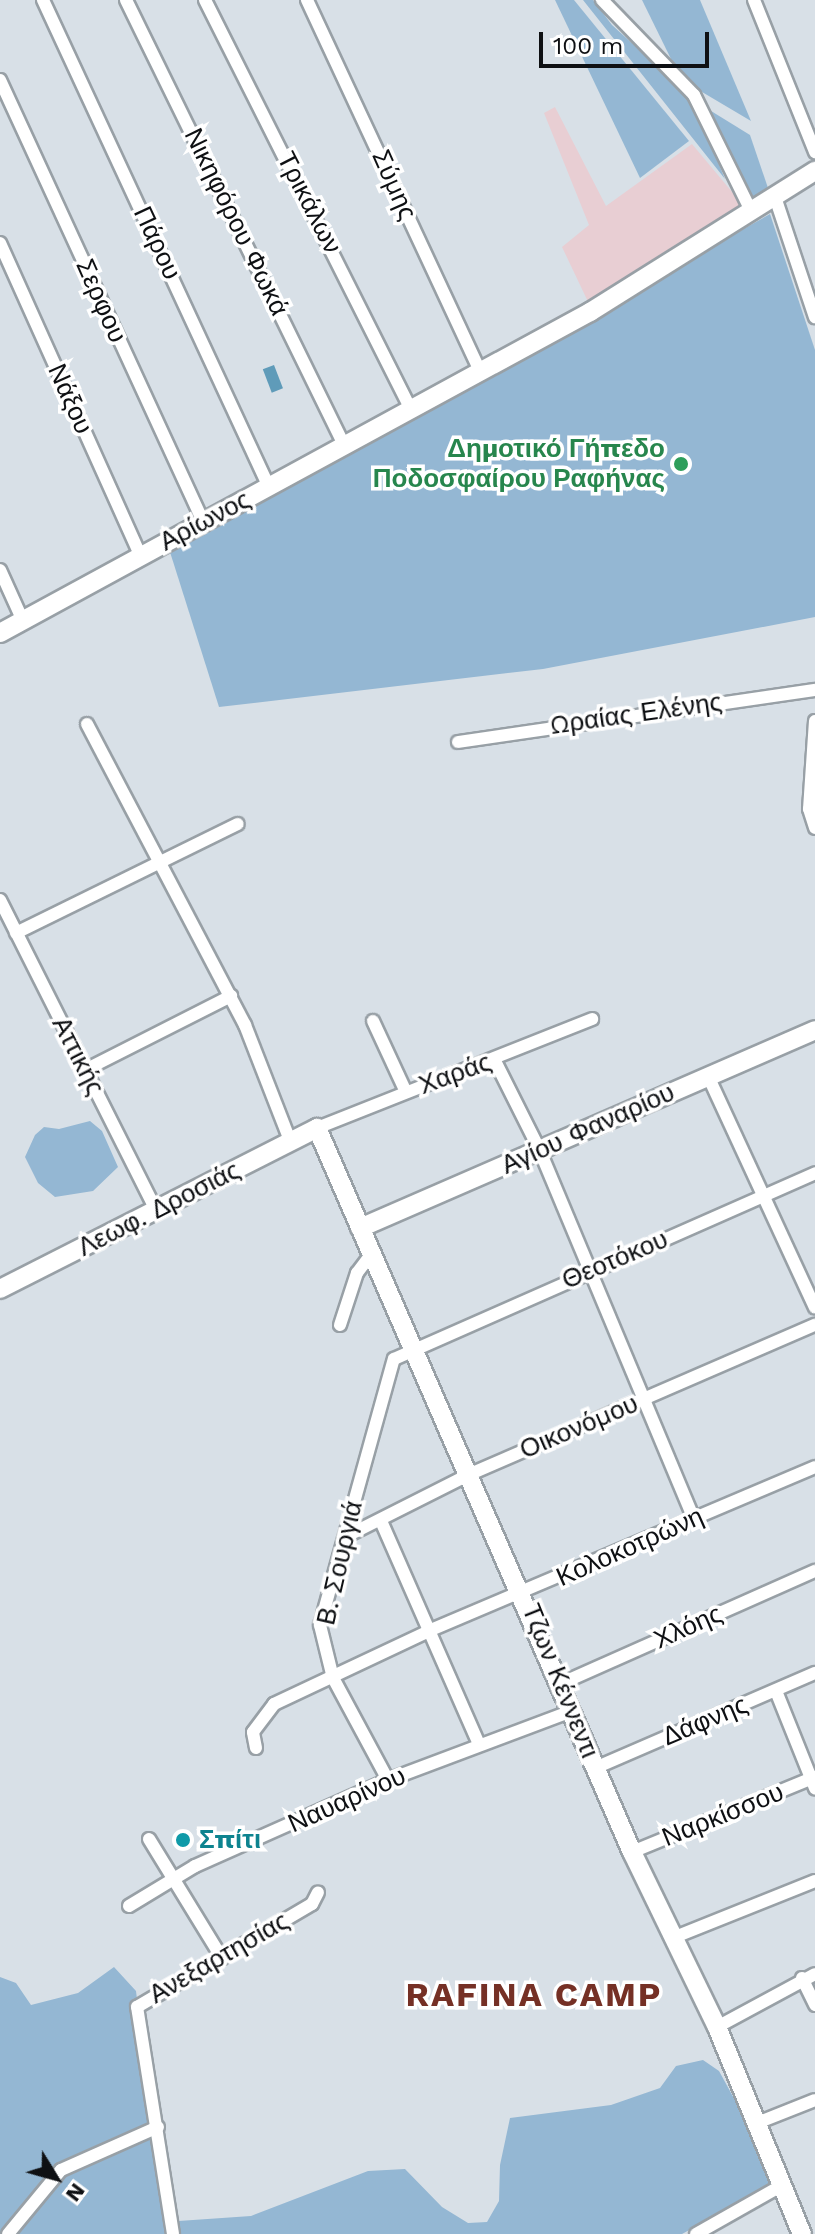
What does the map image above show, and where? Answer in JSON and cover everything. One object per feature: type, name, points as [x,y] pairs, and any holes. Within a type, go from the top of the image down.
[{"type":"street","name":"Πάρου","points":[[43,0],[269,487]]},
{"type":"street","name":"Νικηφόρου Φωκά","points":[[126,0],[344,445]]},
{"type":"street","name":"Τρικάλων","points":[[205,0],[410,407]]},
{"type":"street","name":"Σύμης","points":[[307,0],[480,371]]},
{"type":"street","points":[[602,0],[694,95],[750,209]]},
{"type":"street","points":[[754,0],[815,152]]},
{"type":"street","name":"Σερφου","points":[[0,80],[203,521]]},
{"type":"street","name":"Αρίωνος","points":[[0,633],[410,407],[590,312],[815,171]]},
{"type":"street","points":[[774,194],[815,317]]},
{"type":"street","name":"Νάξου","points":[[0,243],[140,555]]},
{"type":"street","points":[[0,570],[23,621]]},
{"type":"street","name":"Ωραίας Ελένης","points":[[458,742],[815,690]]},
{"type":"street","points":[[815,721],[809,809],[815,828]]},
{"type":"street","points":[[87,724],[231,996],[289,1138]]},
{"type":"street","points":[[16,933],[238,824]]},
{"type":"street","name":"Αττικής","points":[[0,900],[157,1212]]},
{"type":"street","points":[[85,1070],[231,996]]},
{"type":"street","name":"Χαράς","points":[[317,1128],[495,1061],[592,1019]]},
{"type":"street","points":[[373,1021],[406,1092]]},
{"type":"street","name":"Αγίου Φαναρίου","points":[[360,1228],[815,1030]]},
{"type":"street","points":[[495,1061],[540,1151],[592,1270],[694,1519]]},
{"type":"street","points":[[708,1076],[815,1308]]},
{"type":"street","name":"Λεωφ. Δροσιάς","points":[[0,1289],[157,1212],[289,1138],[317,1128]]},
{"type":"street","name":"Τζων Κέννεντι","points":[[317,1128],[524,1593],[632,1852],[717,2027],[802,2234]]},
{"type":"street","name":"Θεοτόκου","points":[[414,1347],[815,1173]]},
{"type":"street","points":[[340,1325],[357,1273],[372,1253]]},
{"type":"street","name":"Οικονόμου","points":[[347,1536],[470,1474],[815,1325]]},
{"type":"street","name":"Β. Σουργιά","points":[[388,1780],[333,1678],[320,1625],[393,1361],[414,1347]]},
{"type":"street","name":"Κολοκοτρώνη","points":[[256,1748],[253,1735],[268,1707],[431,1630],[815,1467]]},
{"type":"street","points":[[381,1521],[479,1744]]},
{"type":"street","name":"Χλόης","points":[[562,1683],[815,1571]]},
{"type":"street","name":"Δάφνης","points":[[595,1768],[815,1673]]},
{"type":"street","points":[[776,1691],[814,1781]]},
{"type":"street","name":"Ναυαρίνου","points":[[129,1906],[172,1879],[388,1780],[572,1711]]},
{"type":"street","name":"Ναρκίσσου","points":[[632,1852],[814,1781]]},
{"type":"street","points":[[149,1839],[222,1958]]},
{"type":"street","points":[[675,1937],[815,1881]]},
{"type":"street","name":"Ανεξαρτησίας","points":[[158,2127],[137,2007],[312,1904],[318,1892]]},
{"type":"street","points":[[717,2027],[809,1976],[815,2005]]},
{"type":"street","points":[[757,2123],[815,2100]]},
{"type":"street","points":[[8,2234],[61,2170],[158,2127],[163,2190],[173,2234]]},
{"type":"street","points":[[696,2234],[781,2186]]},
{"type":"shaded area","points":[[555,0],[574,0],[689,141],[640,178]]},
{"type":"shaded area","points":[[583,0],[593,0],[612,25],[691,97],[725,179]]},
{"type":"shaded area","points":[[642,0],[700,0],[751,121],[697,89],[671,59]]},
{"type":"shaded area","points":[[703,106],[750,135],[768,188],[749,199]]},
{"type":"shaded area","points":[[555,107],[606,206],[692,144],[743,205],[591,308],[562,247],[589,225],[544,113]]},
{"type":"shaded area","points":[[770,214],[815,350],[815,617],[543,669],[219,707],[170,552]]},
{"type":"shaded area","points":[[274,365],[283,388],[272,393],[263,369]]},
{"type":"shaded area","points":[[90,1121],[102,1131],[118,1167],[93,1191],[55,1197],[38,1183],[25,1157],[35,1135],[44,1127],[59,1129]]},
{"type":"shaded area","points":[[114,1967],[136,1991],[164,2222],[251,2216],[368,2171],[405,2169],[442,2207],[468,2223],[487,2222],[499,2201],[500,2165],[510,2118],[611,2105],[660,2088],[676,2066],[703,2060],[719,2071],[764,2153],[774,2184],[682,2234],[0,2234],[0,1977],[16,1983],[31,2005],[78,1993]]},
{"type":"place","name":"Δημοτικό Γήπεδο Ποδοσφαίρου Ραφήνας","points":[[681,464]]},
{"type":"place","name":"Σπίτι","points":[[183,1840]]},
{"type":"district","name":"RAFINA CAMP","points":[[534,1995]]}]
